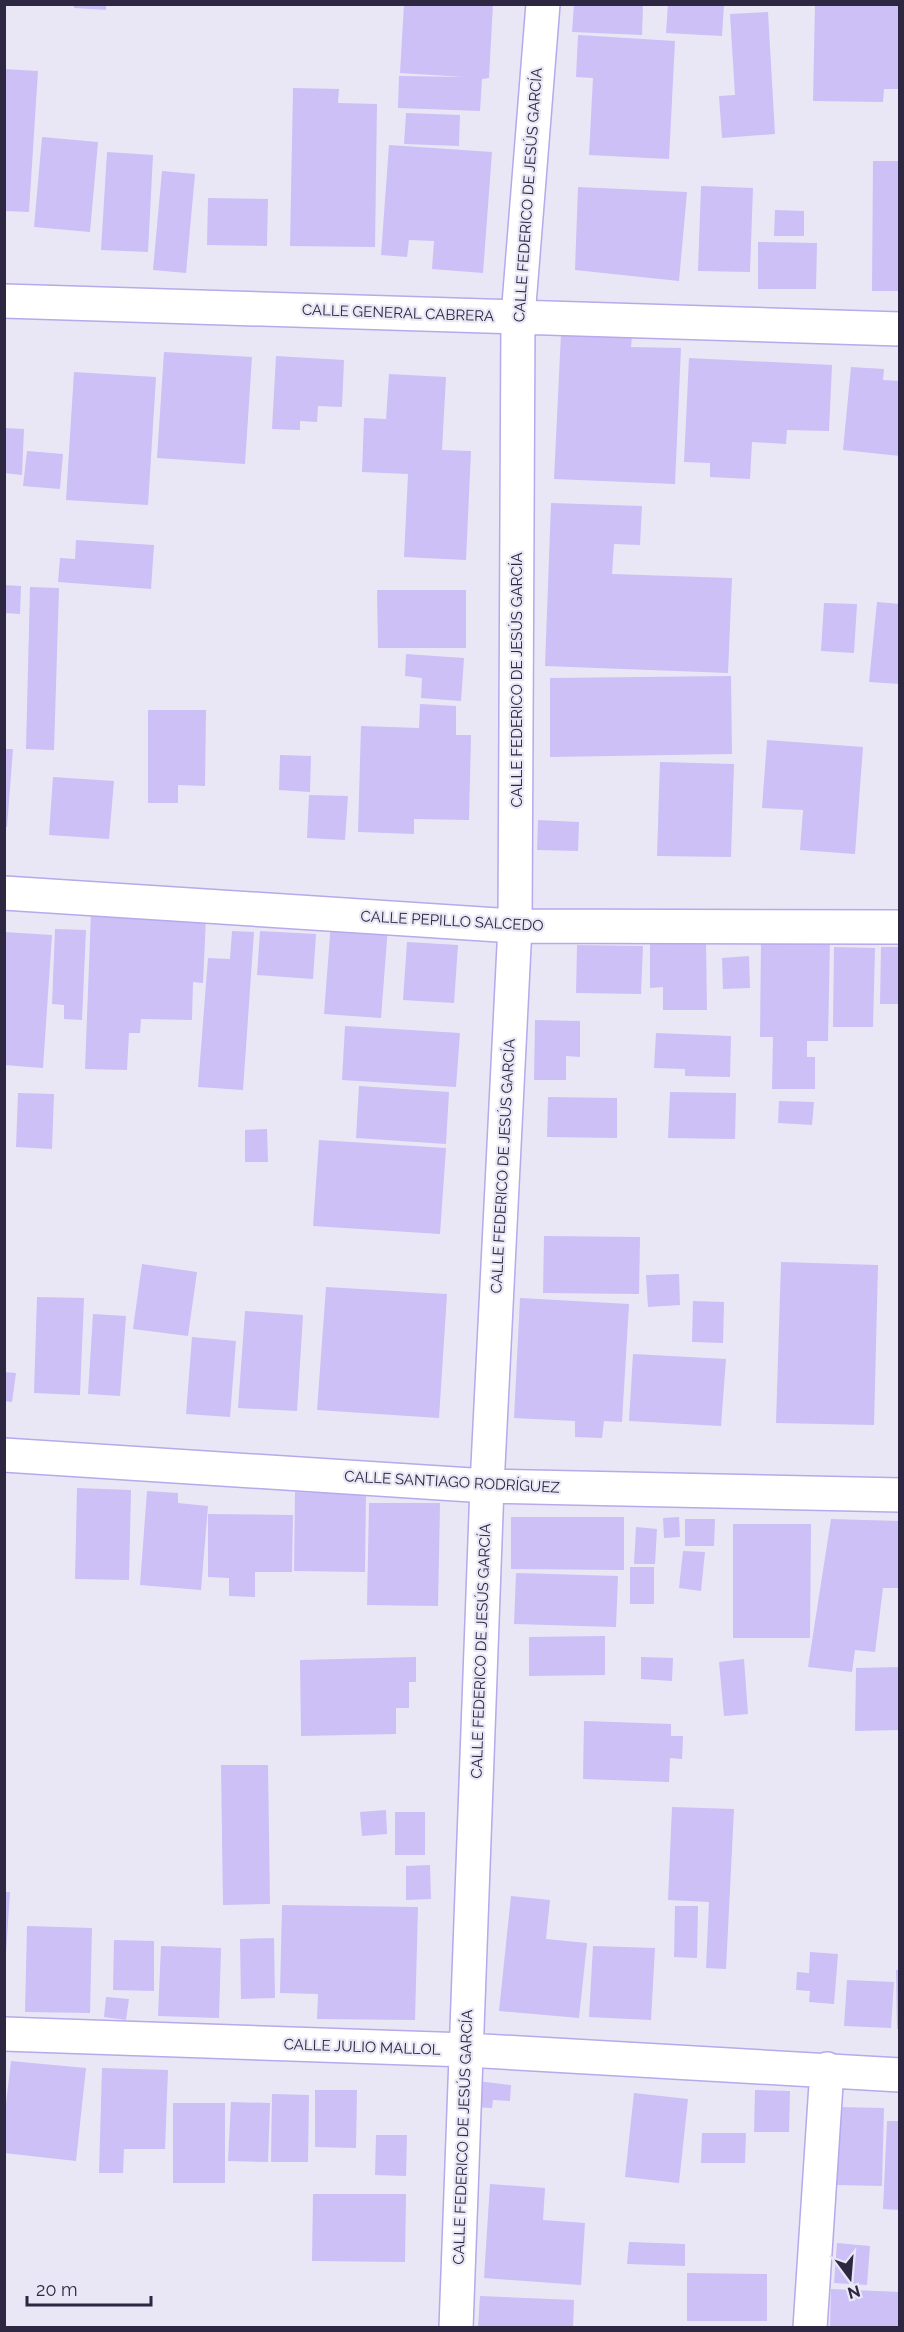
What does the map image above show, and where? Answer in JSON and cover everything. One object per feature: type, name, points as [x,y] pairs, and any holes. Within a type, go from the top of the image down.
[{"type":"street","name":"CALLE FEDERICO DE JESÚS GARCÍA","points":[[456,2328],[487,1486],[515,926],[518,317],[543,4]]},
{"type":"street","name":"CALLE GENERAL CABRERA","points":[[4,301],[900,329]]},
{"type":"street","name":"CALLE PEPILLO SALCEDO","points":[[4,893],[515,926],[900,927]]},
{"type":"street","name":"CALLE SANTIAGO RODRÍGUEZ","points":[[4,1455],[487,1486],[900,1495]]},
{"type":"street","name":"CALLE JULIO MALLOL","points":[[4,2034],[467,2050],[900,2075]]},
{"type":"street","points":[[810,2328],[827,2069]]},
{"type":"building","points":[[74,4],[106,4],[106,10],[74,8]]},
{"type":"building","points":[[404,4],[493,4],[489,78],[482,79],[480,111],[398,108],[399,76],[464,77],[400,73]]},
{"type":"building","points":[[574,4],[643,4],[642,35],[572,32]]},
{"type":"building","points":[[668,4],[724,4],[722,36],[666,33]]},
{"type":"building","points":[[815,4],[900,4],[900,89],[884,89],[883,102],[813,101]]},
{"type":"building","points":[[768,12],[775,134],[722,138],[719,96],[735,95],[730,14]]},
{"type":"building","points":[[578,35],[675,41],[669,159],[589,155],[593,78],[576,77]]},
{"type":"building","points":[[4,69],[38,71],[29,212],[4,211]]},
{"type":"building","points":[[293,88],[339,89],[338,103],[377,104],[375,247],[290,246]]},
{"type":"building","points":[[406,113],[460,115],[459,146],[404,144]]},
{"type":"building","points":[[42,137],[98,142],[90,232],[34,227]]},
{"type":"building","points":[[389,145],[492,152],[483,273],[432,269],[434,241],[409,240],[407,257],[381,255]]},
{"type":"building","points":[[107,152],[153,155],[148,252],[101,250]]},
{"type":"building","points":[[873,161],[900,161],[900,291],[872,291]]},
{"type":"building","points":[[162,171],[195,174],[186,273],[153,270]]},
{"type":"building","points":[[701,186],[753,188],[750,272],[698,271]]},
{"type":"building","points":[[578,187],[687,192],[679,281],[575,270]]},
{"type":"building","points":[[208,198],[268,199],[267,246],[207,245]]},
{"type":"building","points":[[775,210],[804,211],[804,236],[774,236]]},
{"type":"building","points":[[758,242],[817,243],[816,289],[758,289]]},
{"type":"building","points":[[561,334],[632,336],[631,347],[681,348],[675,484],[554,479]]},
{"type":"building","points":[[164,352],[252,357],[245,464],[157,458]]},
{"type":"building","points":[[276,356],[344,360],[342,407],[318,406],[317,422],[300,421],[300,430],[272,429]]},
{"type":"building","points":[[689,358],[832,365],[829,431],[787,430],[786,444],[752,442],[750,479],[710,477],[710,463],[684,462]]},
{"type":"building","points":[[851,367],[884,369],[883,380],[900,381],[900,456],[843,450]]},
{"type":"building","points":[[74,372],[156,377],[148,505],[66,500]]},
{"type":"building","points":[[389,374],[446,377],[442,450],[471,451],[466,560],[404,557],[408,474],[362,472],[364,418],[386,419]]},
{"type":"building","points":[[4,428],[24,429],[22,475],[4,473]]},
{"type":"building","points":[[27,451],[63,454],[60,489],[23,486]]},
{"type":"building","points":[[551,503],[642,506],[640,545],[614,544],[612,574],[732,578],[728,673],[545,666]]},
{"type":"building","points":[[76,540],[154,545],[151,589],[58,582],[60,558],[75,559]]},
{"type":"building","points":[[4,585],[21,586],[20,614],[4,613]]},
{"type":"building","points":[[30,587],[59,588],[54,750],[26,749]]},
{"type":"building","points":[[377,590],[466,590],[466,648],[378,648]]},
{"type":"building","points":[[877,602],[900,604],[900,684],[869,682]]},
{"type":"building","points":[[824,603],[857,604],[854,653],[821,651]]},
{"type":"building","points":[[406,654],[464,658],[461,701],[421,698],[422,678],[405,676]]},
{"type":"building","points":[[731,676],[732,754],[550,757],[550,678]]},
{"type":"building","points":[[420,704],[456,706],[456,735],[471,735],[469,820],[414,819],[414,834],[358,832],[361,726],[419,728]]},
{"type":"building","points":[[148,710],[206,710],[205,786],[178,785],[178,803],[148,803]]},
{"type":"building","points":[[767,740],[863,747],[855,854],[800,850],[803,810],[762,808]]},
{"type":"building","points":[[5,749],[13,749],[7,827],[5,827]]},
{"type":"building","points":[[280,755],[311,756],[310,792],[279,790]]},
{"type":"building","points":[[660,762],[734,764],[731,857],[657,856]]},
{"type":"building","points":[[53,777],[114,781],[109,839],[49,835]]},
{"type":"building","points":[[309,795],[348,796],[345,840],[307,838]]},
{"type":"building","points":[[538,820],[579,822],[578,851],[537,850]]},
{"type":"building","points":[[91,913],[206,917],[203,983],[193,982],[192,1020],[141,1019],[140,1033],[129,1033],[127,1070],[85,1069]]},
{"type":"building","points":[[331,922],[388,926],[381,1018],[324,1014]]},
{"type":"building","points":[[55,929],[86,930],[82,1020],[64,1019],[64,1005],[52,1004]]},
{"type":"building","points":[[232,931],[254,932],[243,1090],[198,1087],[208,958],[230,959]]},
{"type":"building","points":[[260,931],[316,934],[313,979],[257,975]]},
{"type":"building","points":[[4,932],[52,935],[43,1068],[4,1065]]},
{"type":"building","points":[[761,940],[830,940],[828,1041],[807,1041],[807,1057],[815,1057],[815,1089],[772,1089],[773,1037],[760,1037]]},
{"type":"building","points":[[650,941],[706,941],[707,1010],[663,1010],[663,987],[650,988]]},
{"type":"building","points":[[407,942],[458,945],[454,1003],[403,1000]]},
{"type":"building","points":[[577,945],[643,946],[641,994],[576,993]]},
{"type":"building","points":[[834,947],[875,948],[873,1027],[833,1027]]},
{"type":"building","points":[[881,947],[900,947],[900,1004],[880,1004]]},
{"type":"building","points":[[749,956],[750,988],[723,989],[722,958]]},
{"type":"building","points":[[535,1020],[580,1021],[580,1057],[566,1056],[566,1080],[534,1080]]},
{"type":"building","points":[[345,1026],[460,1033],[456,1087],[342,1080]]},
{"type":"building","points":[[656,1033],[731,1036],[730,1077],[685,1076],[685,1069],[654,1068]]},
{"type":"building","points":[[359,1086],[449,1092],[446,1144],[356,1138]]},
{"type":"building","points":[[670,1092],[736,1093],[735,1139],[668,1138]]},
{"type":"building","points":[[18,1093],[54,1094],[52,1149],[16,1147]]},
{"type":"building","points":[[548,1097],[617,1098],[617,1138],[547,1137]]},
{"type":"building","points":[[779,1101],[814,1102],[812,1125],[778,1123]]},
{"type":"building","points":[[267,1129],[268,1162],[245,1162],[245,1130]]},
{"type":"building","points":[[319,1140],[446,1148],[440,1234],[313,1226]]},
{"type":"building","points":[[544,1236],[640,1237],[639,1294],[543,1293]]},
{"type":"building","points":[[781,1262],[878,1265],[874,1425],[776,1423]]},
{"type":"building","points":[[142,1264],[197,1272],[188,1336],[133,1329]]},
{"type":"building","points":[[679,1274],[680,1305],[648,1307],[646,1275]]},
{"type":"building","points":[[326,1287],[447,1294],[439,1418],[317,1410]]},
{"type":"building","points":[[37,1297],[84,1298],[80,1395],[34,1393]]},
{"type":"building","points":[[520,1298],[629,1304],[622,1422],[604,1421],[602,1438],[575,1437],[575,1421],[514,1418]]},
{"type":"building","points":[[693,1301],[724,1302],[723,1343],[692,1342]]},
{"type":"building","points":[[245,1311],[303,1315],[297,1411],[238,1408]]},
{"type":"building","points":[[93,1314],[126,1316],[120,1396],[88,1394]]},
{"type":"building","points":[[192,1337],[236,1341],[230,1417],[186,1414]]},
{"type":"building","points":[[633,1354],[726,1359],[721,1426],[629,1421]]},
{"type":"building","points":[[4,1372],[16,1373],[12,1402],[4,1401]]},
{"type":"building","points":[[77,1488],[131,1490],[129,1580],[75,1579]]},
{"type":"building","points":[[147,1491],[178,1493],[178,1503],[208,1506],[201,1590],[140,1585]]},
{"type":"building","points":[[295,1492],[366,1494],[365,1572],[294,1571]]},
{"type":"building","points":[[369,1503],[440,1503],[438,1606],[367,1605]]},
{"type":"building","points":[[208,1514],[293,1515],[292,1572],[255,1572],[255,1597],[229,1596],[229,1578],[208,1577]]},
{"type":"building","points":[[511,1517],[624,1517],[624,1570],[511,1569]]},
{"type":"building","points":[[679,1517],[680,1537],[664,1538],[663,1518]]},
{"type":"building","points":[[685,1519],[715,1519],[714,1546],[685,1546]]},
{"type":"building","points":[[831,1519],[900,1521],[900,1588],[883,1588],[875,1652],[855,1650],[852,1672],[808,1667]]},
{"type":"building","points":[[733,1524],[811,1524],[810,1638],[733,1638]]},
{"type":"building","points":[[636,1527],[657,1529],[655,1564],[634,1564]]},
{"type":"building","points":[[683,1551],[705,1552],[701,1591],[679,1588]]},
{"type":"building","points":[[630,1567],[654,1567],[654,1604],[630,1604]]},
{"type":"building","points":[[516,1573],[618,1576],[616,1627],[514,1624]]},
{"type":"building","points":[[605,1636],[605,1675],[529,1676],[529,1637]]},
{"type":"building","points":[[416,1657],[416,1682],[409,1682],[409,1708],[396,1708],[396,1734],[301,1736],[300,1660]]},
{"type":"building","points":[[641,1657],[673,1658],[672,1681],[641,1679]]},
{"type":"building","points":[[744,1659],[748,1714],[724,1716],[719,1662]]},
{"type":"building","points":[[900,1667],[900,1730],[855,1731],[856,1668]]},
{"type":"building","points":[[584,1721],[671,1724],[671,1736],[683,1736],[682,1759],[670,1758],[669,1782],[583,1779]]},
{"type":"building","points":[[221,1765],[268,1765],[270,1904],[223,1905]]},
{"type":"building","points":[[672,1807],[734,1809],[726,1969],[706,1968],[709,1902],[668,1900]]},
{"type":"building","points":[[386,1810],[387,1834],[362,1836],[360,1812]]},
{"type":"building","points":[[395,1812],[425,1812],[425,1855],[395,1855]]},
{"type":"building","points":[[430,1865],[431,1899],[406,1900],[406,1866]]},
{"type":"building","points":[[4,1892],[10,1892],[6,1953],[4,1953]]},
{"type":"building","points":[[511,1896],[550,1900],[546,1939],[587,1943],[579,2018],[499,2011]]},
{"type":"building","points":[[282,1905],[418,1907],[415,2020],[317,2019],[318,1994],[280,1993]]},
{"type":"building","points":[[675,1906],[698,1906],[697,1958],[674,1957]]},
{"type":"building","points":[[27,1926],[92,1928],[90,2013],[25,2012]]},
{"type":"building","points":[[274,1938],[275,1998],[241,1999],[240,1939]]},
{"type":"building","points":[[114,1940],[154,1941],[154,1991],[113,1990]]},
{"type":"building","points":[[161,1946],[221,1948],[219,2018],[158,2016]]},
{"type":"building","points":[[593,1946],[655,1948],[651,2020],[589,2017]]},
{"type":"building","points":[[810,1952],[838,1954],[834,2004],[809,2002],[810,1991],[796,1990],[797,1972],[809,1973]]},
{"type":"building","points":[[896,1970],[900,1970],[900,2029],[897,2029]]},
{"type":"building","points":[[847,1980],[894,1982],[891,2028],[844,2026]]},
{"type":"building","points":[[106,1997],[129,1999],[126,2020],[104,2017]]},
{"type":"building","points":[[11,2061],[86,2068],[76,2161],[4,2153],[4,2120]]},
{"type":"building","points":[[102,2068],[168,2070],[165,2149],[124,2149],[123,2173],[99,2173]]},
{"type":"building","points":[[477,2081],[511,2085],[510,2101],[493,2100],[492,2108],[474,2107]]},
{"type":"building","points":[[315,2090],[357,2090],[356,2148],[315,2147]]},
{"type":"building","points":[[755,2090],[790,2091],[789,2132],[754,2132]]},
{"type":"building","points":[[634,2093],[688,2099],[679,2183],[625,2177]]},
{"type":"building","points":[[272,2094],[309,2095],[308,2162],[271,2162]]},
{"type":"building","points":[[231,2102],[270,2103],[268,2162],[228,2161]]},
{"type":"building","points":[[173,2103],[225,2103],[225,2183],[173,2183]]},
{"type":"building","points":[[838,2107],[884,2108],[882,2186],[837,2185]]},
{"type":"building","points":[[887,2121],[900,2121],[900,2210],[883,2209]]},
{"type":"building","points":[[702,2133],[746,2133],[745,2163],[701,2163]]},
{"type":"building","points":[[376,2135],[407,2135],[406,2176],[375,2175]]},
{"type":"building","points":[[490,2184],[545,2188],[543,2220],[585,2223],[581,2285],[484,2278]]},
{"type":"building","points":[[313,2194],[406,2194],[405,2262],[312,2261]]},
{"type":"building","points":[[629,2242],[685,2244],[685,2266],[627,2264]]},
{"type":"building","points":[[837,2243],[870,2246],[867,2285],[834,2283]]},
{"type":"building","points":[[687,2273],[767,2274],[767,2321],[687,2321]]},
{"type":"building","points":[[831,2289],[900,2292],[900,2328],[830,2328]]},
{"type":"building","points":[[480,2296],[574,2300],[573,2328],[478,2328]]}]
